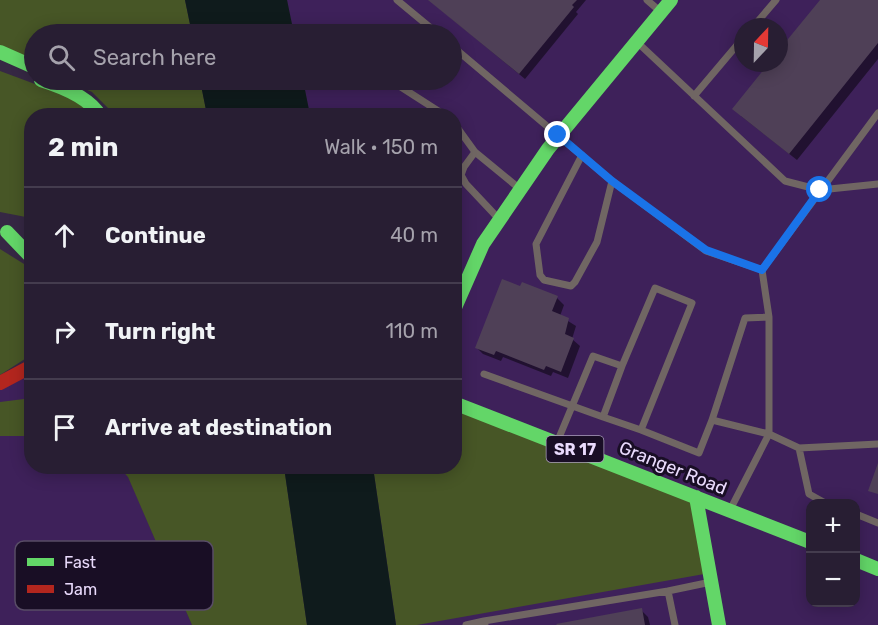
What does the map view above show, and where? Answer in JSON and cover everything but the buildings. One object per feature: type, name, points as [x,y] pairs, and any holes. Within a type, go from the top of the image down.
[{"type":"main road","points":[[462,292],[483,244],[558,135],[671,0]]},
{"type":"main road","points":[[0,52],[24,63]]},
{"type":"main road","points":[[0,64],[24,73]]},
{"type":"main road","points":[[65,90],[94,108]]},
{"type":"main road","points":[[87,90],[107,108]]},
{"type":"main road","points":[[4,230],[24,233]]},
{"type":"main road","points":[[4,230],[24,237]]},
{"type":"main road","points":[[4,230],[24,250]]},
{"type":"main road","points":[[3,392],[24,373]]},
{"type":"main road","name":"Granger Road","points":[[462,406],[806,540]]},
{"type":"main road","points":[[696,497],[719,625]]},
{"type":"main road","points":[[860,562],[878,569]]},
{"type":"lane","points":[[397,0],[426,24]]},
{"type":"lane","points":[[647,0],[661,12]]},
{"type":"lane","points":[[761,18],[776,0]]},
{"type":"lane","points":[[637,41],[785,181],[820,190],[878,184]]},
{"type":"lane","points":[[694,96],[734,49]]},
{"type":"lane","points":[[462,54],[612,181],[706,250],[762,270]]},
{"type":"lane","points":[[406,90],[434,108]]},
{"type":"lane","points":[[730,510],[769,434],[769,317],[762,270],[878,113]]},
{"type":"lane","points":[[462,134],[475,152],[520,189]]},
{"type":"lane","points":[[462,172],[475,152]]},
{"type":"lane","points":[[582,155],[536,244],[540,275],[544,280],[571,286],[575,282],[597,242],[612,181]]},
{"type":"lane","points":[[462,177],[466,184],[500,219]]},
{"type":"lane","points":[[603,417],[655,288],[692,303],[640,430]]},
{"type":"lane","points":[[484,374],[699,453],[745,318],[769,317]]},
{"type":"lane","points":[[557,442],[593,356],[622,366]]},
{"type":"lane","points":[[712,420],[769,434],[799,448],[878,444]]},
{"type":"lane","points":[[799,448],[809,494],[818,499]]},
{"type":"lane","points":[[860,516],[878,523]]},
{"type":"lane","points":[[466,625],[711,582]]},
{"type":"lane","points":[[669,591],[675,625]]},
{"type":"shaded area","points":[[185,0],[287,0],[292,24],[190,24]]},
{"type":"shaded area","points":[[287,0],[878,0],[878,625],[396,625],[374,474],[462,474],[462,108],[309,108],[305,90],[462,90],[462,24],[292,24]]},
{"type":"shaded area","points":[[202,90],[305,90],[309,108],[206,108]]},
{"type":"shaded area","points":[[24,373],[24,474],[126,474],[156,541],[15,541],[15,610],[186,610],[192,625],[0,625],[0,383]]},
{"type":"shaded area","points":[[285,474],[374,474],[396,625],[307,625]]},
{"type":"green space","points":[[0,0],[185,0],[190,24],[24,24],[24,63],[0,52]]},
{"type":"green space","points":[[0,71],[24,80],[24,90],[51,90],[70,97],[85,108],[24,108],[24,217],[0,212]]},
{"type":"green space","points":[[87,90],[202,90],[206,108],[108,108]]},
{"type":"green space","points":[[0,249],[24,264],[24,360],[0,375]]},
{"type":"green space","points":[[24,399],[24,436],[0,436],[0,402]]},
{"type":"green space","points":[[462,407],[696,497],[710,573],[417,625],[396,625],[374,474],[462,474]]},
{"type":"green space","points":[[125,474],[285,474],[307,625],[192,625],[186,610],[213,610],[213,541],[156,541]]},
{"type":"traffic: fast","points":[[462,292],[483,244],[548,149],[671,0]]},
{"type":"traffic: fast","points":[[0,52],[24,63]]},
{"type":"traffic: fast","points":[[67,90],[82,98],[93,108]]},
{"type":"traffic: fast","points":[[7,232],[24,250]]},
{"type":"traffic: fast","points":[[462,406],[806,540]]},
{"type":"traffic: fast","points":[[696,497],[719,625]]},
{"type":"traffic: fast","points":[[860,562],[878,569]]},
{"type":"traffic: jam","points":[[0,383],[24,370]]},
{"type":"route","points":[[558,135],[612,181],[706,250],[762,270],[820,190]]}]
